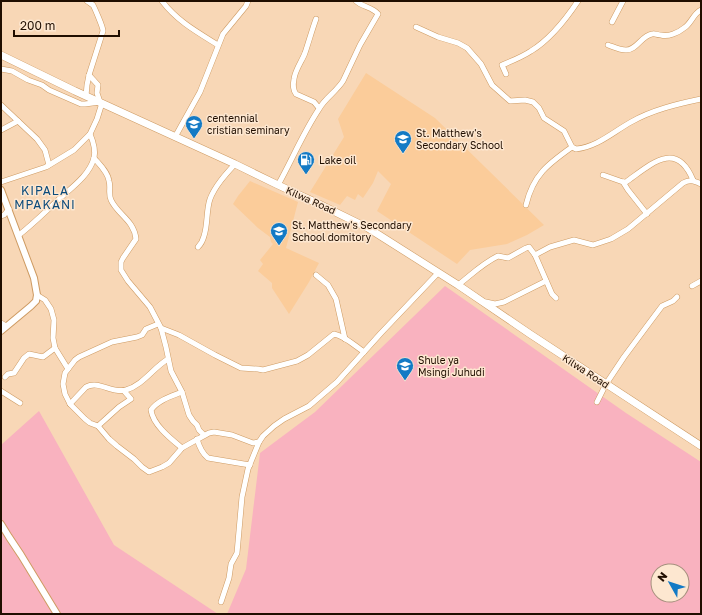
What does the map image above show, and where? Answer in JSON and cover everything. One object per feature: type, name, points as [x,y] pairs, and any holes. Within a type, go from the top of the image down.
[{"type":"highway","name":"Kilwa Road","points":[[1,55],[101,103],[235,164],[278,186],[333,210],[368,228],[701,446]]},
{"type":"main road","points":[[1,190],[34,278],[37,295],[35,302],[4,324],[1,331]]},
{"type":"main road","points":[[1,524],[57,614]]},
{"type":"street","points":[[86,96],[89,75],[103,31],[102,25],[92,4],[87,1]]},
{"type":"street","points":[[162,1],[187,26],[218,44]]},
{"type":"street","points":[[175,137],[200,92],[223,34],[246,6],[248,1]]},
{"type":"street","points":[[278,186],[319,108],[340,86],[360,45],[378,14],[356,1]]},
{"type":"street","points":[[612,22],[622,1]]},
{"type":"street","points":[[506,74],[502,65],[520,57],[538,46],[558,26],[573,9],[577,2]]},
{"type":"street","points":[[608,45],[622,50],[630,49],[634,48],[642,39],[650,34],[655,33],[663,36],[675,33],[688,26],[694,16],[701,10]]},
{"type":"street","points":[[316,19],[306,51],[294,76],[294,86],[296,94],[314,102],[319,108]]},
{"type":"street","points":[[416,27],[467,48],[481,64],[492,85],[510,101],[525,100],[533,102],[539,108],[544,118],[564,131],[572,147],[577,149],[601,142],[630,122],[653,111],[701,100]]},
{"type":"street","points":[[1,69],[41,84],[49,90],[81,104],[101,103]]},
{"type":"street","points":[[1,182],[46,167],[74,150],[90,134],[97,119],[101,103],[97,93],[98,85],[89,75]]},
{"type":"street","points":[[1,105],[38,139],[45,150],[49,165]]},
{"type":"street","points":[[1,130],[18,121]]},
{"type":"street","points":[[19,235],[82,178],[88,170],[94,158],[93,141],[90,134]]},
{"type":"street","points":[[526,205],[534,183],[543,171],[550,163],[572,147]]},
{"type":"street","points":[[94,158],[108,177],[111,200],[117,209],[132,224],[135,233],[136,239],[123,258],[121,270],[128,281],[147,302],[160,326],[171,371],[182,392],[189,416],[204,435]]},
{"type":"street","points":[[603,175],[626,182],[655,162],[669,158],[680,161],[688,169],[693,180]]},
{"type":"street","points":[[198,247],[204,237],[208,208],[213,192],[235,164]]},
{"type":"street","points":[[535,255],[550,247],[574,240],[591,245],[620,235],[683,183],[693,180],[701,184]]},
{"type":"street","points":[[623,182],[647,214]]},
{"type":"street","points":[[1,216],[4,215],[8,209]]},
{"type":"street","points":[[458,286],[489,260],[498,256],[508,258],[528,247],[535,255],[552,294],[556,298]]},
{"type":"street","points":[[221,602],[229,578],[231,564],[237,553],[242,497],[250,465],[259,442],[265,433],[274,426],[284,419],[306,409],[337,382],[438,273]]},
{"type":"street","points":[[316,275],[328,285],[333,292],[336,299],[344,338]]},
{"type":"street","points":[[481,302],[495,304],[501,303],[546,280]]},
{"type":"street","points":[[692,286],[701,281]]},
{"type":"street","points":[[37,295],[45,300],[53,314],[55,348],[68,369]]},
{"type":"street","points":[[597,402],[606,384],[628,351],[659,310],[663,305],[673,302],[677,297]]},
{"type":"street","points":[[259,442],[249,442],[232,435],[214,432],[209,433],[182,448],[169,463],[149,472],[113,443],[98,426],[85,420],[70,404],[65,394],[63,384],[66,373],[75,360],[89,352],[112,342],[137,337],[142,335],[146,329],[160,326],[179,334],[241,368],[262,370],[297,361],[334,334],[344,338],[364,352]]},
{"type":"street","points":[[5,377],[8,374],[14,373],[24,358],[29,354],[43,357],[55,348]]},
{"type":"street","points":[[70,404],[86,387],[90,385],[97,385],[115,390],[124,390],[133,387],[145,379],[160,364],[168,359]]},
{"type":"street","points":[[98,426],[119,407],[131,399],[124,390]]},
{"type":"street","points":[[1,391],[20,403]]},
{"type":"street","points":[[182,392],[159,402],[151,410],[152,416],[156,423],[182,448]]},
{"type":"street","points":[[197,439],[199,445],[208,458],[250,465]]},
{"type":"shaded area","name":"St. Matthew's Secondary School","points":[[366,73],[435,118],[544,225],[507,244],[470,250],[457,264],[377,211],[391,184],[378,171],[373,183],[363,198],[358,194],[355,200],[347,196],[340,205],[310,192],[344,137],[338,119]]},
{"type":"shaded area","name":"St. Matthew's Secondary School domitory","points":[[250,181],[298,202],[286,248],[319,263],[289,314],[272,288],[272,283],[258,271],[263,264],[260,260],[273,244],[270,237],[258,228],[233,204]]},
{"type":"shaded area","points":[[445,286],[626,413],[701,462],[701,614],[227,614],[246,569],[260,453],[315,412]]},
{"type":"shaded area","points":[[39,411],[114,545],[218,614],[1,614],[1,445]]},
{"type":"place","name":"centennial cristian seminary","points":[[194,139]]},
{"type":"place","name":"St. Matthew's Secondary School","points":[[403,154]]},
{"type":"place","name":"Lake oil","points":[[306,175]]},
{"type":"place","name":"St. Matthew's Secondary School domitory","points":[[279,246]]},
{"type":"place","name":"Shule ya Msingi Juhudi","points":[[405,381]]},
{"type":"district","name":"KIPALA MPAKANI","points":[[45,198]]}]
